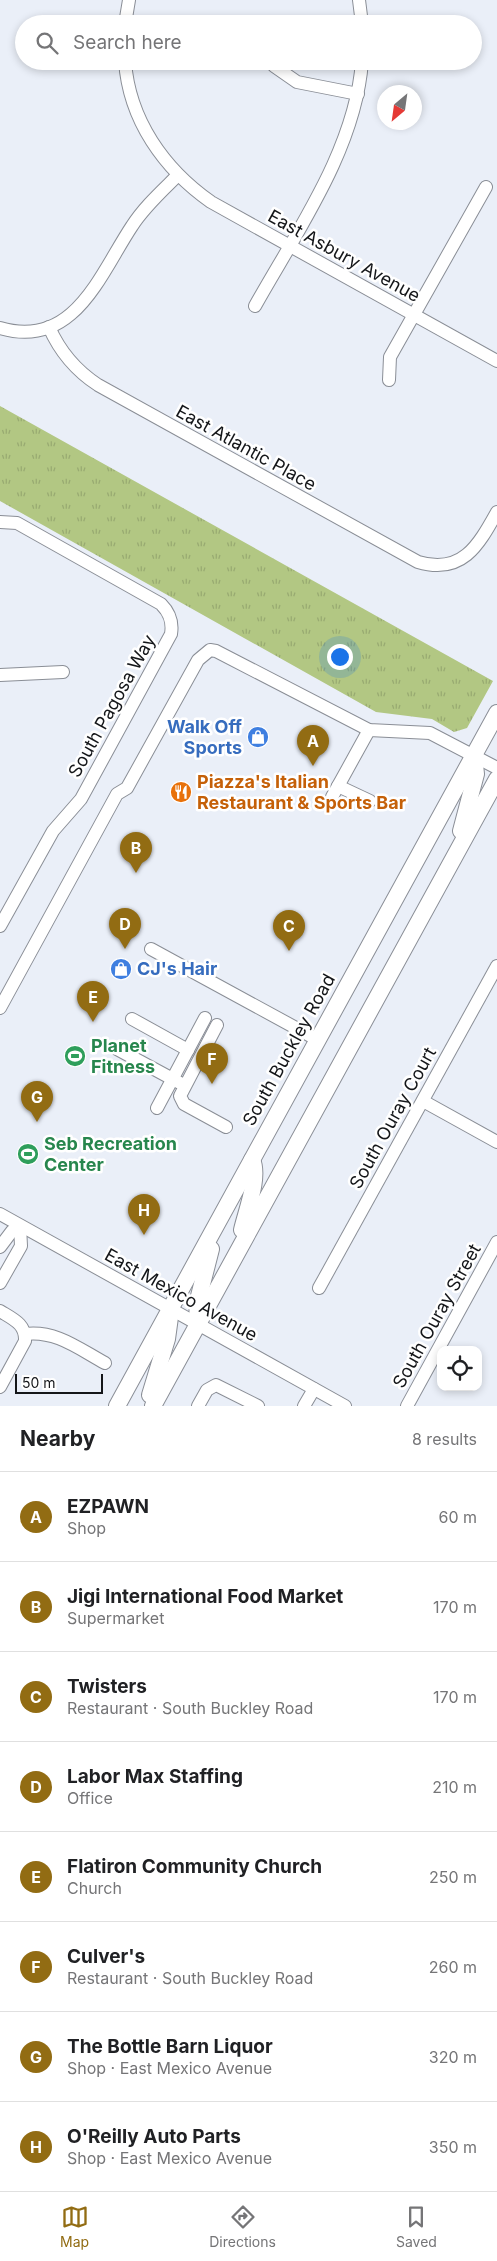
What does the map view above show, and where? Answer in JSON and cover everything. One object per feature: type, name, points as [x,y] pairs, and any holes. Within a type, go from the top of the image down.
[{"type":"main road","name":"South Buckley Road","points":[[117,1406],[497,713]]},
{"type":"main road","points":[[454,857],[476,774],[474,755]]},
{"type":"main road","points":[[153,1406],[497,779]]},
{"type":"main road","points":[[237,1252],[254,1178],[255,1166],[252,1160]]},
{"type":"main road","points":[[197,1325],[198,1300],[220,1219]]},
{"type":"main road","points":[[145,1406],[153,1388],[168,1339],[170,1310]]},
{"type":"street","points":[[126,15],[129,0]]},
{"type":"street","points":[[359,0],[361,15]]},
{"type":"street","name":"East Asbury Avenue","points":[[126,70],[129,86],[141,122],[156,148],[178,175],[211,202],[497,361]]},
{"type":"street","points":[[280,70],[297,82],[358,94]]},
{"type":"street","points":[[256,306],[336,160],[352,121],[361,70]]},
{"type":"street","points":[[0,328],[24,332],[49,327],[71,316],[83,304],[142,212],[178,175]]},
{"type":"street","points":[[389,380],[390,357],[486,186]]},
{"type":"street","name":"East Atlantic Place","points":[[49,327],[61,351],[72,364],[98,385],[410,559],[426,565],[449,564],[470,553],[478,545],[497,512]]},
{"type":"street","name":"South Pagosa Way","points":[[0,522],[17,522],[161,604],[167,610],[172,626],[171,634],[81,800],[53,831],[0,926]]},
{"type":"street","points":[[0,1008],[117,794],[127,788],[198,660],[204,654],[216,651],[369,730],[430,733],[497,768]]},
{"type":"street","points":[[0,675],[63,672]]},
{"type":"street","points":[[369,730],[335,792],[370,801]]},
{"type":"street","points":[[151,949],[318,1040]]},
{"type":"street","name":"South Ouray Court","points":[[319,1288],[497,966]]},
{"type":"street","points":[[157,1108],[205,1018]]},
{"type":"street","points":[[132,1019],[188,1050]]},
{"type":"street","points":[[217,1025],[180,1096],[184,1104],[226,1127]]},
{"type":"street","points":[[117,1050],[184,1086]]},
{"type":"street","points":[[423,1101],[497,1142]]},
{"type":"street","name":"East Mexico Avenue","points":[[0,1214],[345,1406]]},
{"type":"street","points":[[0,1247],[12,1231],[20,1226]]},
{"type":"street","points":[[0,1283],[20,1246],[20,1226]]},
{"type":"street","name":"South Ouray Street","points":[[407,1406],[497,1242]]},
{"type":"street","points":[[0,1311],[18,1322],[25,1334],[25,1341],[0,1387]]},
{"type":"street","points":[[25,1334],[38,1332],[54,1335],[105,1363]]},
{"type":"street","points":[[198,1406],[207,1390],[216,1385],[258,1406]]},
{"type":"street","points":[[304,1406],[314,1389]]},
{"type":"green space","points":[[0,406],[493,681],[467,728],[454,732],[432,719],[376,712],[0,501]]},
{"type":"place","name":"Walk Off Sports","points":[[258,737]]},
{"type":"place","name":"EZPAWN","points":[[313,766]]},
{"type":"place","name":"Piazza's Italian Restaurant & Sports Bar","points":[[181,792]]},
{"type":"place","name":"Jigi International Food Market","points":[[136,873]]},
{"type":"place","name":"Labor Max Staffing","points":[[125,949]]},
{"type":"place","name":"Twisters","points":[[289,951]]},
{"type":"place","name":"CJ's Hair","points":[[121,969]]},
{"type":"place","name":"Flatiron Community Church","points":[[93,1022]]},
{"type":"place","name":"Planet Fitness","points":[[75,1056]]},
{"type":"place","name":"Culver's","points":[[212,1084]]},
{"type":"place","name":"The Bottle Barn Liquor","points":[[37,1122]]},
{"type":"place","name":"Seb Recreation Center","points":[[28,1154]]},
{"type":"place","name":"O'Reilly Auto Parts","points":[[144,1235]]}]
